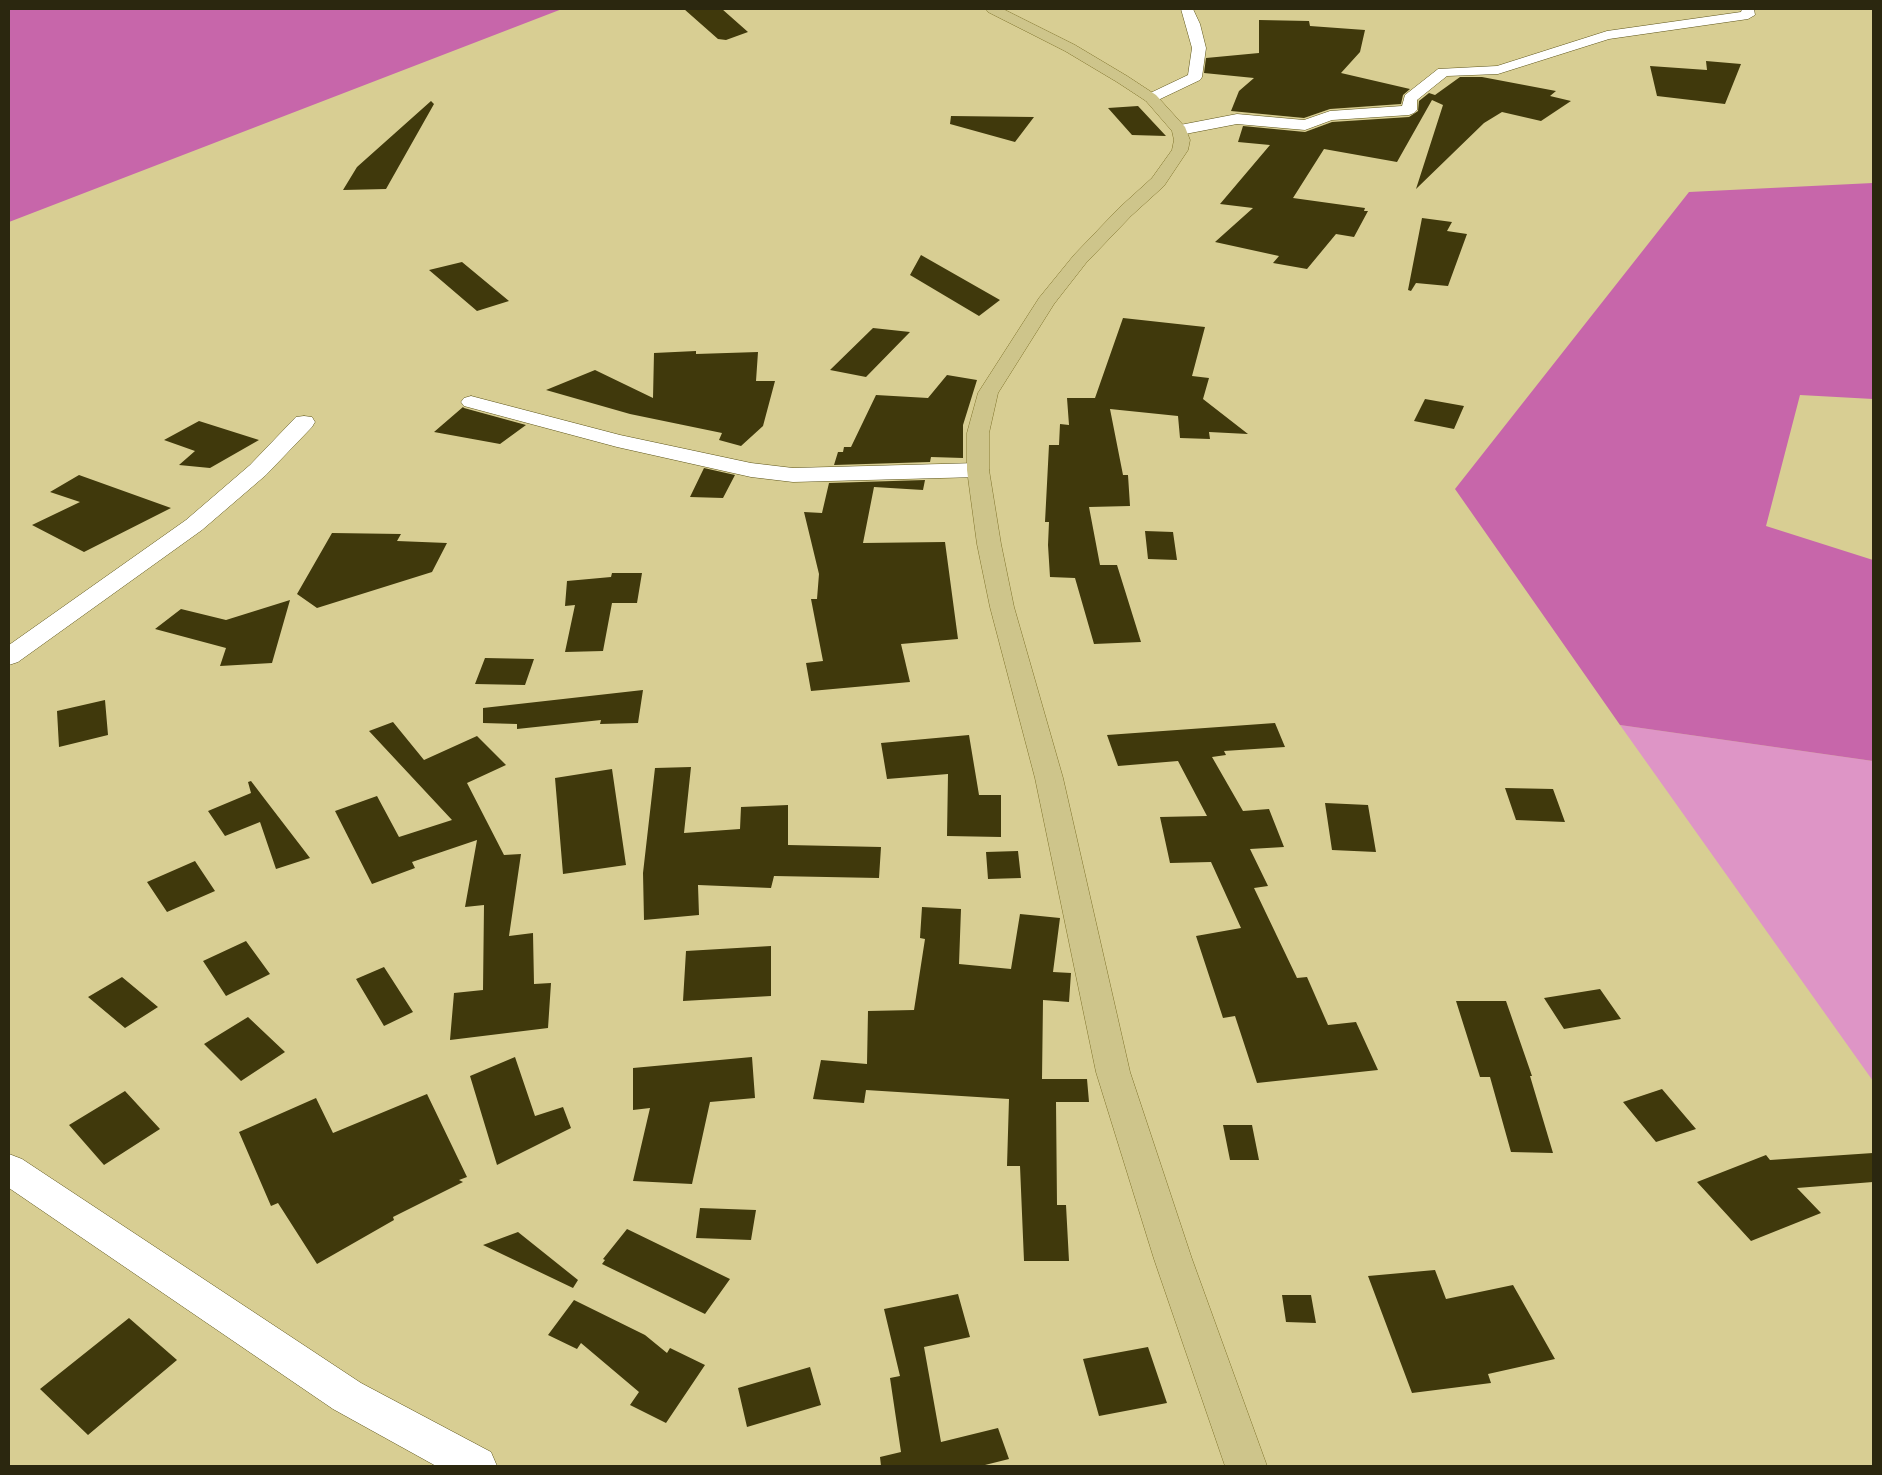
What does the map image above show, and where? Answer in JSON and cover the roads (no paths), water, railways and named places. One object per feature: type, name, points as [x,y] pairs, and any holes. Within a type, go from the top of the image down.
[{"type":"main road","points":[[994,9],[1070,48],[1151,98],[1180,130],[1182,140],[1180,150],[1158,182],[1125,212],[1080,259],[1046,302],[988,393],[978,433],[978,470],[989,544],[1002,607],[1049,778],[1113,1072],[1173,1259],[1246,1466]]},
{"type":"street","points":[[1151,98],[1195,77],[1199,48],[1187,9]]},
{"type":"street","points":[[1180,130],[1237,119],[1305,125],[1330,116],[1410,110],[1410,98],[1443,72],[1498,70],[1607,35],[1748,15],[1748,9]]},
{"type":"street","points":[[470,402],[617,441],[751,470],[793,475],[978,470]]},
{"type":"street","points":[[9,657],[194,525],[258,470],[304,422]]},
{"type":"street","points":[[9,1169],[347,1396],[476,1466]]}]
